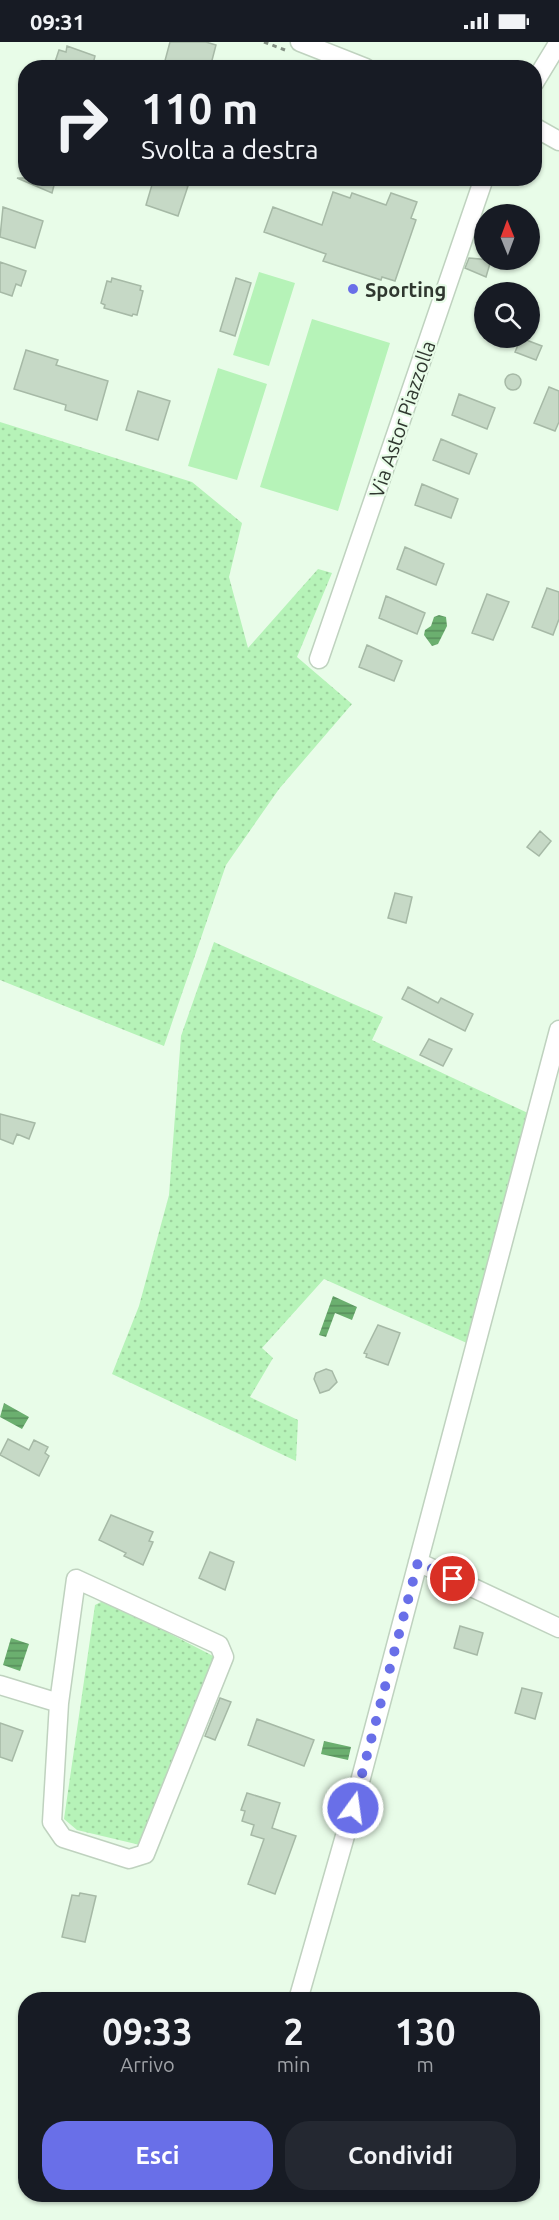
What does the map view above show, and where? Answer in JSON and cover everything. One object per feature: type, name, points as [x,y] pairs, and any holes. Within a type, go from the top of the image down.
[{"type":"street","points":[[300,42],[346,60]]},
{"type":"street","points":[[542,70],[559,42]]},
{"type":"street","points":[[542,131],[559,141]]},
{"type":"street","name":"Via Astor Piazzolla","points":[[320,659],[481,186]]},
{"type":"street","points":[[299,1992],[418,1562],[559,1030]]},
{"type":"street","points":[[418,1562],[559,1628]]},
{"type":"street","points":[[76,1579],[219,1645],[224,1657],[144,1854],[129,1859],[63,1838],[52,1822],[59,1703],[76,1579]]},
{"type":"street","points":[[0,1685],[59,1703]]},
{"type":"shaded area","points":[[259,272],[295,283],[269,366],[233,355]]},
{"type":"shaded area","points":[[312,319],[390,343],[338,511],[260,487]]},
{"type":"shaded area","points":[[218,368],[267,384],[237,480],[188,466]]},
{"type":"shaded area","points":[[0,422],[192,482],[242,523],[229,577],[248,648],[318,569],[332,573],[297,657],[352,704],[279,789],[226,865],[164,1046],[0,980]]},
{"type":"shaded area","points":[[439,615],[446,617],[447,626],[438,644],[432,646],[424,635],[425,630],[431,626],[434,617]]},
{"type":"shaded area","points":[[214,942],[383,1017],[372,1040],[530,1114],[469,1344],[324,1279],[262,1348],[273,1358],[250,1397],[298,1420],[296,1461],[112,1374],[139,1306],[169,1195],[181,1036]]},
{"type":"shaded area","points":[[333,1296],[357,1307],[352,1320],[335,1313],[326,1337],[319,1335]]},
{"type":"shaded area","points":[[4,1403],[29,1417],[22,1429],[0,1417]]},
{"type":"shaded area","points":[[105,1600],[215,1657],[140,1845],[77,1830],[64,1819],[95,1605]]},
{"type":"shaded area","points":[[11,1638],[29,1644],[20,1671],[3,1665]]},
{"type":"shaded area","points":[[324,1741],[351,1747],[348,1760],[321,1754]]},
{"type":"building","points":[[170,42],[206,42],[216,45],[212,60],[165,60]]},
{"type":"building","points":[[67,46],[95,56],[94,60],[56,60],[59,50],[66,52]]},
{"type":"building","points":[[36,186],[54,186],[52,193]]},
{"type":"building","points":[[152,186],[188,186],[178,216],[146,205]]},
{"type":"building","points":[[333,192],[350,198],[352,193],[386,205],[391,193],[417,202],[411,218],[416,220],[395,281],[382,277],[381,280],[323,261],[326,254],[264,232],[273,207],[322,225]]},
{"type":"building","points":[[3,207],[43,221],[35,248],[0,237]]},
{"type":"building","points":[[469,258],[474,258],[474,270],[488,270],[486,277],[465,268]]},
{"type":"building","points":[[0,262],[26,271],[21,286],[16,284],[12,296],[0,292]]},
{"type":"building","points":[[112,278],[141,286],[140,290],[143,291],[137,315],[132,316],[104,308],[105,305],[101,303],[107,281],[111,282]]},
{"type":"building","points":[[236,278],[251,283],[235,336],[220,331]]},
{"type":"building","points":[[540,345],[542,346],[536,360],[515,352],[517,348],[540,348]]},
{"type":"building","points":[[26,350],[58,360],[56,365],[108,381],[97,420],[65,410],[66,405],[14,389]]},
{"type":"building","points":[[513,374],[521,382],[513,390],[505,382]]},
{"type":"building","points":[[549,387],[559,391],[559,422],[555,431],[534,423]]},
{"type":"building","points":[[138,391],[170,401],[158,440],[126,430]]},
{"type":"building","points":[[459,394],[495,408],[487,429],[452,415]]},
{"type":"building","points":[[441,439],[477,454],[469,474],[433,460]]},
{"type":"building","points":[[422,484],[458,499],[451,518],[415,505]]},
{"type":"building","points":[[405,547],[444,564],[436,585],[397,569]]},
{"type":"building","points":[[547,588],[559,592],[559,619],[553,635],[532,627]]},
{"type":"building","points":[[487,594],[509,602],[493,640],[472,633]]},
{"type":"building","points":[[386,596],[425,613],[417,634],[379,618]]},
{"type":"building","points":[[367,645],[402,661],[394,681],[359,667]]},
{"type":"building","points":[[540,831],[551,841],[539,856],[527,847]]},
{"type":"building","points":[[395,893],[412,897],[406,923],[388,918]]},
{"type":"building","points":[[408,987],[438,1003],[441,998],[473,1014],[465,1031],[402,999]]},
{"type":"building","points":[[429,1039],[452,1049],[443,1066],[420,1055]]},
{"type":"building","points":[[0,1114],[35,1123],[29,1139],[17,1134],[13,1144],[0,1139]]},
{"type":"building","points":[[378,1325],[400,1333],[388,1365],[366,1357],[367,1354],[364,1353]]},
{"type":"building","points":[[326,1369],[332,1371],[337,1382],[329,1390],[320,1393],[314,1379],[316,1373]]},
{"type":"building","points":[[8,1439],[29,1450],[34,1440],[48,1447],[45,1453],[49,1456],[39,1476],[0,1455]]},
{"type":"building","points":[[111,1515],[153,1532],[149,1541],[153,1542],[143,1565],[124,1556],[126,1553],[99,1540]]},
{"type":"building","points":[[210,1552],[234,1562],[225,1590],[199,1578]]},
{"type":"building","points":[[460,1626],[483,1633],[477,1655],[454,1648]]},
{"type":"building","points":[[522,1688],[542,1693],[535,1719],[515,1713]]},
{"type":"building","points":[[220,1698],[231,1702],[215,1740],[205,1736]]},
{"type":"building","points":[[257,1719],[314,1740],[304,1766],[248,1745]]},
{"type":"building","points":[[0,1723],[23,1731],[12,1761],[0,1757]]},
{"type":"building","points":[[247,1793],[280,1803],[272,1828],[296,1836],[275,1894],[248,1884],[264,1839],[251,1835],[254,1825],[242,1821],[245,1811],[241,1810]]},
{"type":"building","points":[[80,1893],[96,1896],[85,1942],[62,1937],[72,1895],[79,1896]]},
{"type":"place","name":"Sporting","points":[[353,289]]},
{"type":"route","points":[[353,1808],[418,1562],[453,1579]]}]
